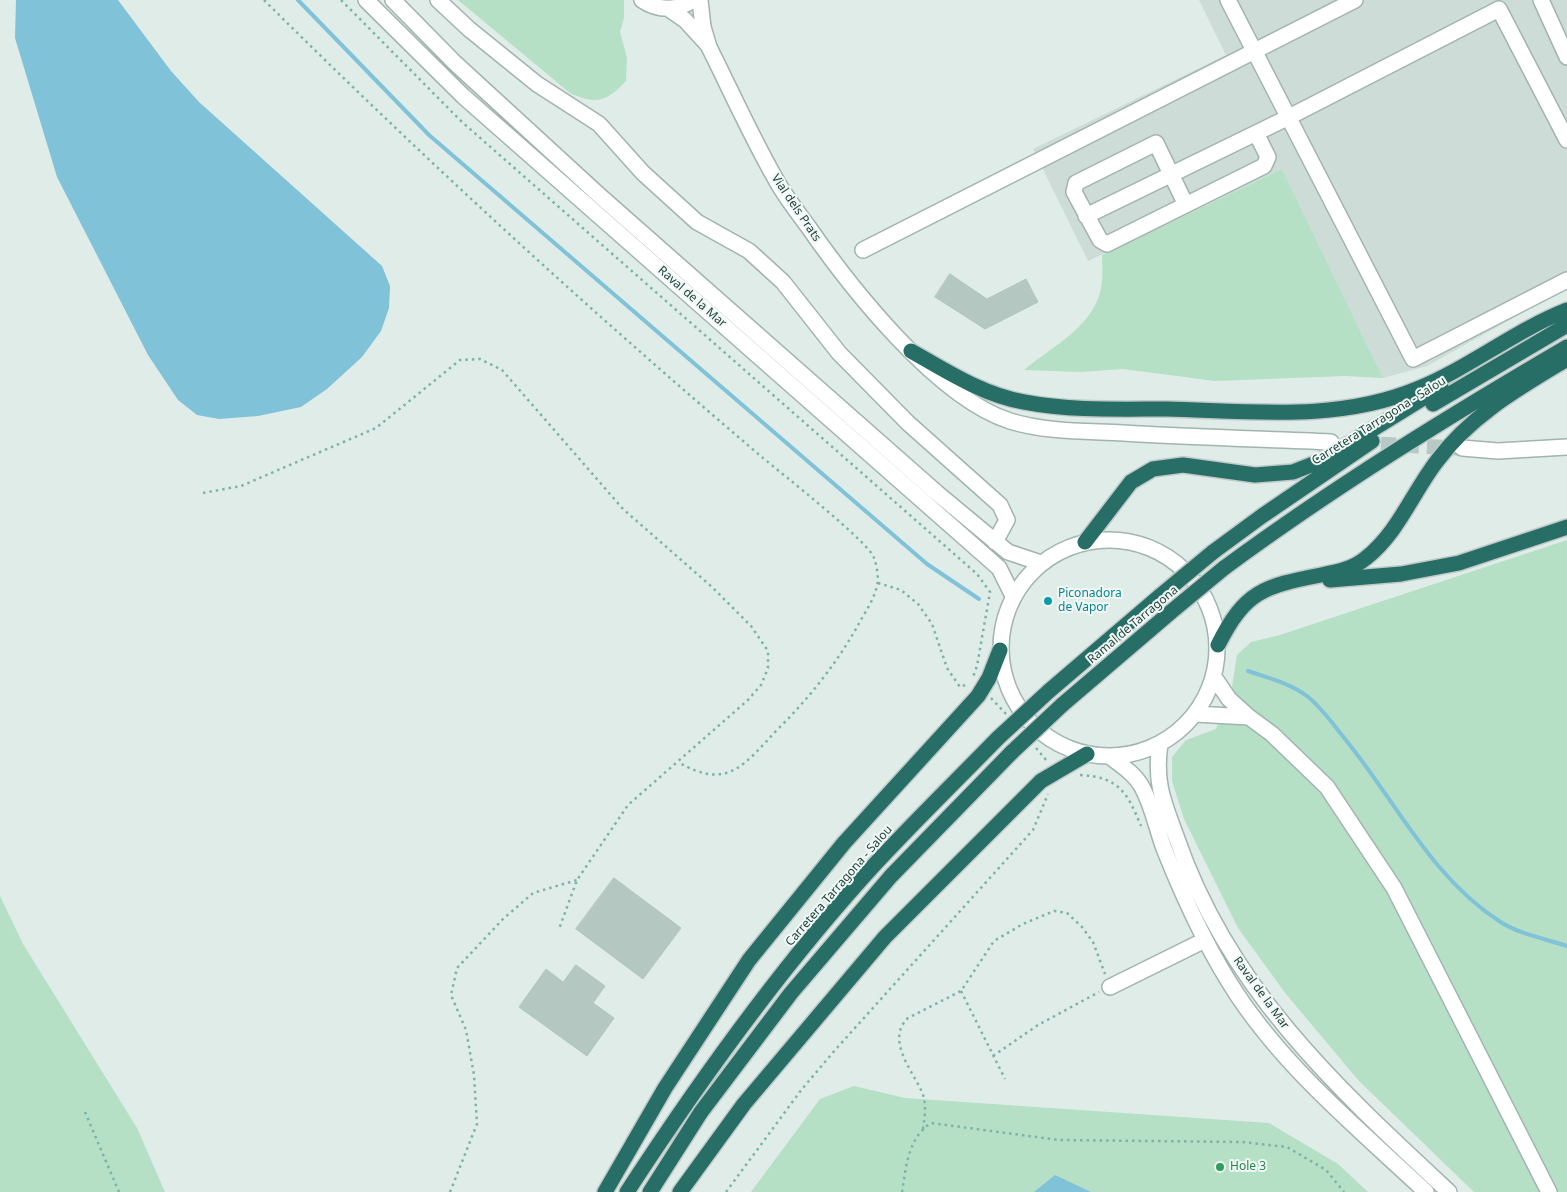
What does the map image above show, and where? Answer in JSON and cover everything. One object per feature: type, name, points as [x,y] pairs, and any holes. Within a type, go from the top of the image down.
[{"type":"highway","points":[[911,351],[952,375],[984,390],[1023,402],[1099,409],[1312,412],[1372,404],[1417,389],[1526,330],[1567,311]]},
{"type":"highway","points":[[1085,542],[1118,497],[1142,474],[1154,469],[1183,465],[1255,475],[1276,475],[1307,467],[1567,311]]},
{"type":"highway","name":"Carretera Tarragona - Salou","points":[[1213,552],[1361,448],[1567,325]]},
{"type":"highway","name":"Ramal de Tarragona","points":[[650,1192],[701,1112],[791,993],[891,876],[1012,752],[1062,705],[1224,568],[1331,492],[1412,439],[1567,348]]},
{"type":"highway","points":[[1218,645],[1236,612],[1252,596],[1281,583],[1339,572],[1353,567],[1367,558],[1400,520],[1421,485],[1456,438],[1474,419],[1505,397],[1567,359]]},
{"type":"highway","points":[[1281,583],[1367,578],[1432,569],[1459,563],[1567,528]]},
{"type":"highway","name":"Ramal de Tarragona","points":[[1160,596],[1213,552]]},
{"type":"highway","name":"Carretera Tarragona - Salou","points":[[627,1192],[685,1103],[778,979],[876,864],[998,738],[1049,691],[1160,596]]},
{"type":"highway","points":[[605,1192],[664,1088],[749,960],[844,842],[983,689],[1000,650]]},
{"type":"highway","points":[[680,1192],[744,1104],[885,937],[1041,781],[1087,754]]},
{"type":"street","name":"Raval de la Mar","points":[[366,0],[463,96],[999,568],[1013,596]]},
{"type":"street","name":"Raval de la Mar","points":[[394,0],[455,63],[600,196],[995,542],[1008,552],[1041,563]]},
{"type":"street","points":[[438,0],[469,29],[537,84],[599,124],[643,173],[697,222],[749,251],[783,282],[839,353],[908,423],[1000,505],[1007,520],[995,542]]},
{"type":"street","points":[[642,0],[658,8],[669,9],[680,7],[693,0]]},
{"type":"street","name":"Vial dels Prats","points":[[700,0],[703,27],[709,47],[775,180],[835,266],[883,322],[911,351],[947,383],[980,407],[996,416],[1026,425],[1098,432],[1331,442]]},
{"type":"street","points":[[1228,0],[1413,359],[1567,280]]},
{"type":"street","points":[[863,250],[1355,0]]},
{"type":"street","points":[[1541,0],[1567,57]]},
{"type":"street","name":"Vial dels Prats","points":[[669,9],[685,20],[709,47]]},
{"type":"street","points":[[1086,216],[1288,117],[1499,9],[1567,140]]},
{"type":"street","points":[[1186,204],[1156,143],[1076,183],[1074,192],[1100,240],[1107,244],[1264,166],[1268,157],[1256,133]]},
{"type":"street","points":[[1462,448],[1498,450],[1567,447]]},
{"type":"street","points":[[1111,540],[1138,544],[1158,551],[1176,562],[1191,577],[1208,604],[1215,624],[1218,645],[1214,678],[1206,696],[1196,714],[1173,736],[1160,744],[1136,753],[1109,756],[1087,754],[1067,748],[1048,738],[1025,717],[1009,690],[1000,650],[1003,622],[1013,596],[1026,578],[1041,563],[1058,552],[1085,542],[1111,540]]},
{"type":"street","points":[[1214,678],[1229,699],[1272,734],[1327,787],[1394,888],[1549,1192]]},
{"type":"street","points":[[1196,714],[1249,717]]},
{"type":"street","name":"Raval de la Mar","points":[[1160,744],[1157,766],[1162,797],[1181,852],[1200,896],[1232,954],[1264,1001],[1308,1056],[1371,1120],[1449,1192]]},
{"type":"street","name":"Raval de la Mar","points":[[1109,756],[1124,767],[1142,787],[1165,850],[1205,940],[1216,962],[1239,998],[1279,1050],[1340,1114],[1426,1192]]},
{"type":"street","points":[[1110,986],[1205,940]]},
{"type":"path","points":[[264,0],[369,104],[666,375],[833,516],[874,555],[878,583],[847,645],[806,701],[740,768],[722,775],[697,773],[678,762]]},
{"type":"path","points":[[341,0],[462,122],[977,574],[990,592],[973,679],[1008,716]]},
{"type":"path","points":[[203,493],[241,486],[376,428],[460,360],[480,359],[502,370],[623,509],[712,587],[751,626],[768,651],[768,668],[761,685],[748,700],[628,805],[577,880],[559,929]]},
{"type":"path","points":[[878,583],[901,590],[918,604],[932,624],[947,668],[960,687]]},
{"type":"path","points":[[1034,746],[1062,777],[1102,777],[1118,787],[1129,798],[1144,834]]},
{"type":"path","points":[[726,1192],[802,1089],[1033,830],[1056,772]]},
{"type":"path","points":[[450,1192],[477,1124],[474,1075],[466,1030],[451,995],[457,968],[502,919],[533,894],[577,880]]},
{"type":"path","points":[[902,1192],[908,1155],[923,1129],[926,1110],[921,1091],[903,1055],[900,1035],[901,1024],[908,1018],[961,991],[994,941],[1023,924],[1054,911],[1067,913],[1082,927],[1093,942],[1110,986],[1038,1025],[993,1056]]},
{"type":"path","points":[[961,991],[1005,1079]]},
{"type":"path","points":[[85,1112],[119,1192]]},
{"type":"path","points":[[923,1129],[931,1123],[1059,1140],[1243,1142],[1287,1147],[1326,1170],[1344,1192]]},
{"type":"shaded area","points":[[1199,0],[1567,0],[1567,288],[1427,366],[1383,378],[1282,169],[1088,261],[1033,149],[1226,55]]},
{"type":"green space","points":[[458,0],[624,0],[624,18],[620,32],[627,58],[626,81],[612,93],[600,99],[587,99],[570,93]]},
{"type":"green space","points":[[1282,169],[1383,378],[1345,376],[1215,381],[1123,369],[1081,372],[1024,370],[1072,333],[1092,311],[1099,297],[1102,282],[1102,255]]},
{"type":"green space","points":[[1567,540],[1567,1192],[1474,1192],[1359,1081],[1286,994],[1238,928],[1184,819],[1172,781],[1172,757],[1186,740],[1216,729],[1232,687],[1237,655],[1251,642],[1280,635]]},
{"type":"green space","points":[[0,896],[23,944],[137,1128],[165,1192],[0,1192]]},
{"type":"green space","points":[[854,1086],[905,1098],[1269,1123],[1338,1164],[1368,1192],[751,1192],[820,1099]]},
{"type":"water","points":[[16,0],[118,0],[171,71],[199,102],[382,266],[390,286],[389,308],[381,331],[362,357],[327,389],[301,407],[258,416],[219,419],[197,415],[178,400],[148,355],[57,177],[15,38]]},
{"type":"water","points":[[1055,1175],[1091,1192],[1034,1192]]},
{"type":"building","points":[[950,274],[987,299],[1026,279],[1038,302],[985,329],[935,297]]},
{"type":"building","points":[[614,878],[681,928],[643,979],[576,929]]},
{"type":"building","points":[[576,965],[605,986],[593,1003],[614,1018],[587,1056],[519,1007],[546,969],[563,982]]},
{"type":"waterway","points":[[298,0],[429,135],[927,564],[979,599]]},
{"type":"waterway","points":[[1248,671],[1279,681],[1307,696],[1318,706],[1363,763],[1434,860],[1453,883],[1475,903],[1507,926],[1532,936],[1567,946]]},
{"type":"tunnel","points":[[1358,443],[1458,448]]},
{"type":"place","name":"Piconadora de Vapor","points":[[1048,601]]},
{"type":"place","name":"Hole 3","points":[[1220,1167]]}]
